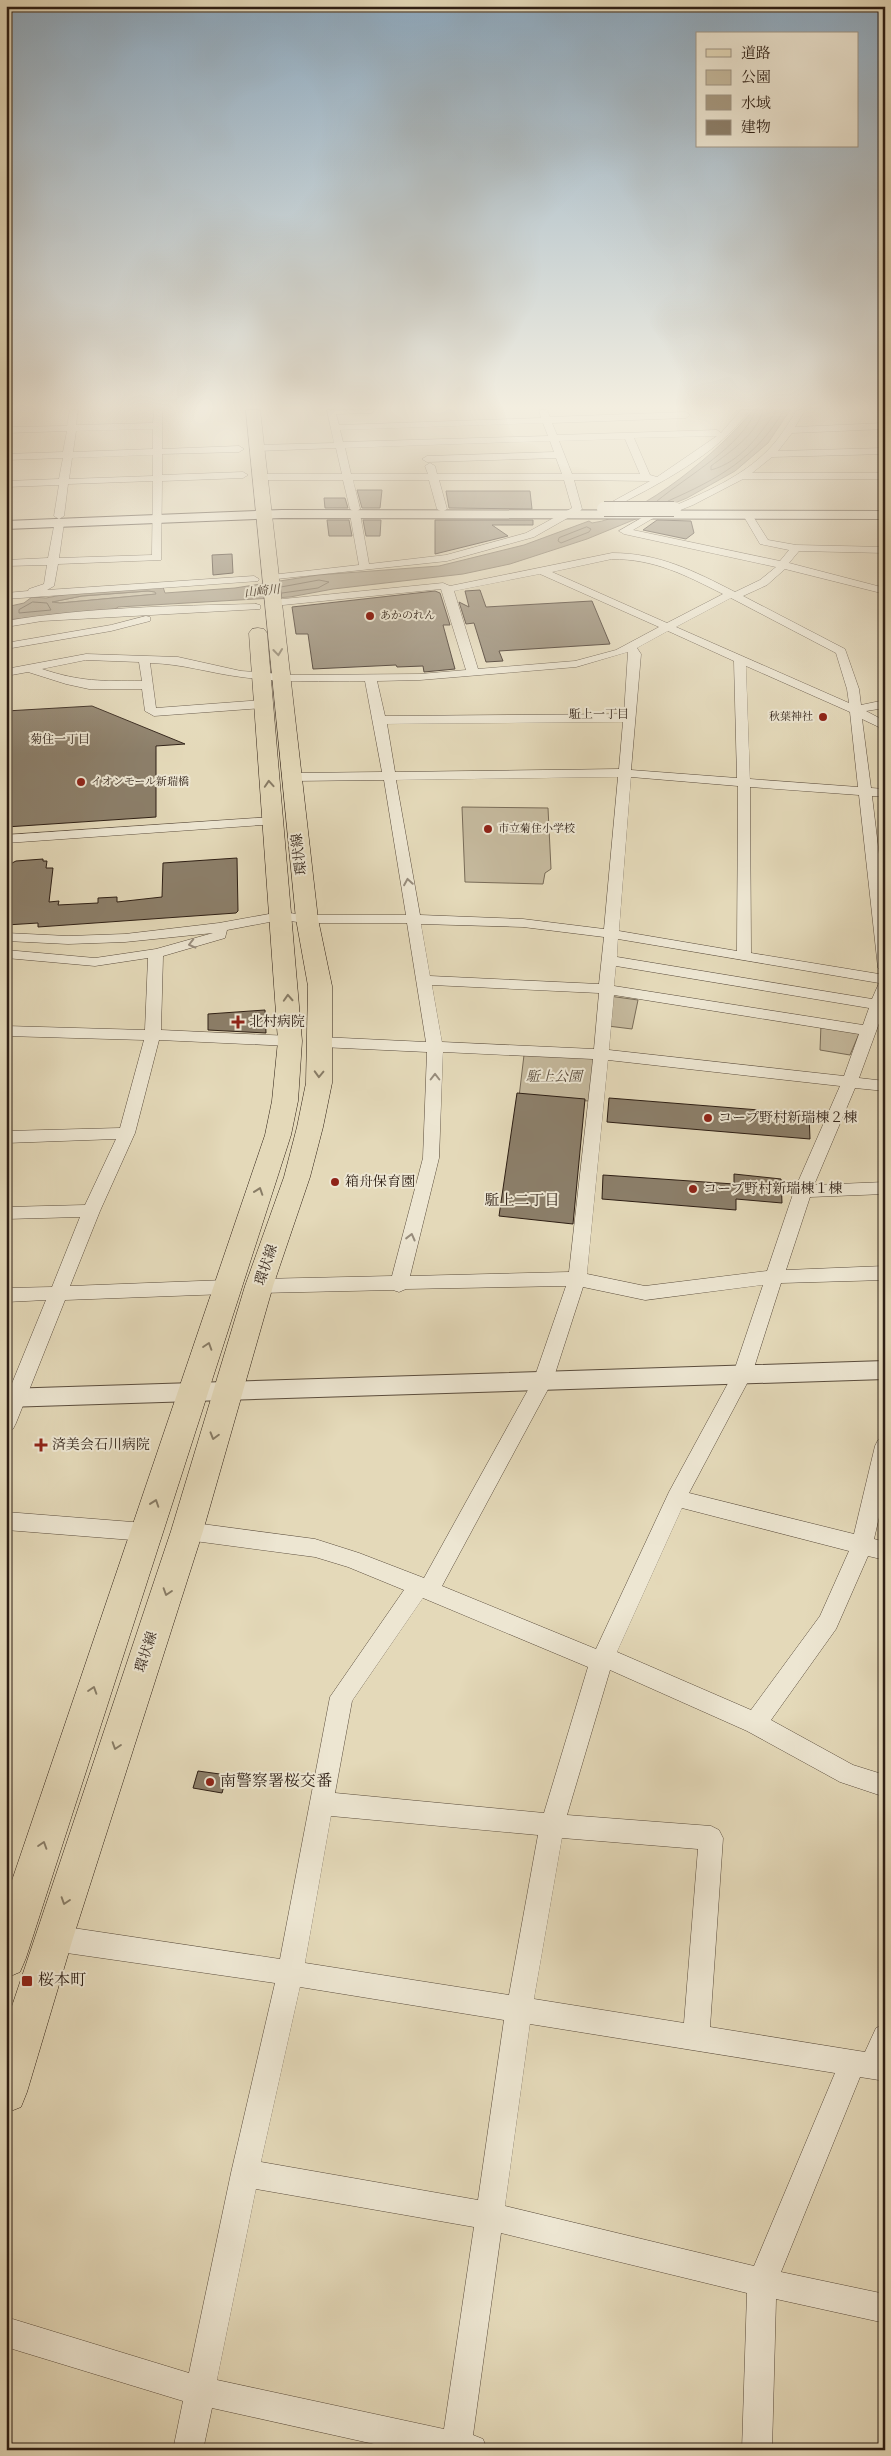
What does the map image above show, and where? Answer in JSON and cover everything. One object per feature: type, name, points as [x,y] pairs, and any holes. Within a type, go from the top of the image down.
[{"type":"main road","name":"環状線","points":[[6,1958],[11,1924],[145,1532],[259,1286],[297,1177],[319,1083],[320,986],[307,919],[291,778],[271,676],[256,525]]},
{"type":"main road","name":"環状線","points":[[6,2092],[52,1938],[187,1531],[226,1287],[278,1135],[285,1101],[290,1041],[263,704],[271,676]]},
{"type":"street","points":[[23,594],[49,586],[58,525]]},
{"type":"street","points":[[157,579],[158,525]]},
{"type":"street","points":[[357,525],[365,568]]},
{"type":"street","points":[[6,646],[54,636],[91,633],[133,623],[175,609],[365,568],[447,558],[506,543],[530,535],[549,525]]},
{"type":"street","points":[[636,525],[624,532],[783,565],[880,590],[885,576]]},
{"type":"street","points":[[754,525],[764,542],[796,548],[882,550],[885,560]]},
{"type":"street","points":[[6,674],[21,667],[86,657],[178,660],[241,674],[370,678],[474,673],[576,664],[631,648],[668,627],[733,595],[767,582],[796,548]]},
{"type":"street","points":[[6,596],[23,594],[443,586],[448,589],[506,579],[612,556],[636,556],[675,566],[841,651],[853,688],[885,968]]},
{"type":"street","points":[[6,563],[157,558]]},
{"type":"street","points":[[541,571],[855,710],[885,726]]},
{"type":"street","points":[[448,589],[474,673]]},
{"type":"street","points":[[6,624],[42,618],[175,609]]},
{"type":"street","points":[[86,657],[91,633]]},
{"type":"street","points":[[188,2450],[245,2173],[290,1973],[341,1697],[423,1589],[543,1380],[577,1279],[601,1054],[605,989],[630,718],[635,654],[631,648]]},
{"type":"street","points":[[145,659],[144,664],[149,676],[147,685],[149,705],[154,712],[263,704]]},
{"type":"street","points":[[740,659],[744,783],[744,956]]},
{"type":"street","points":[[21,667],[70,682],[89,685],[147,685]]},
{"type":"street","points":[[370,678],[380,720],[435,1048],[431,1158],[399,1284]]},
{"type":"street","points":[[855,710],[885,704]]},
{"type":"street","points":[[380,720],[630,718]]},
{"type":"street","points":[[291,778],[624,773],[885,793]]},
{"type":"street","points":[[6,838],[272,821]]},
{"type":"street","points":[[871,849],[885,858]]},
{"type":"street","points":[[6,937],[108,939],[219,927],[280,916],[307,919],[414,919],[523,923],[611,934],[885,980]]},
{"type":"street","points":[[6,954],[94,962],[156,953],[208,940],[220,934],[219,927]]},
{"type":"street","points":[[6,1423],[12,1398],[59,1293],[91,1211],[127,1133],[153,1035],[156,953]]},
{"type":"street","points":[[6,2332],[200,2391],[461,2448],[489,2216],[519,2009],[552,1826],[602,1660],[676,1498],[742,1374],[804,1192],[850,1082],[882,995],[608,960]]},
{"type":"street","points":[[425,980],[605,989],[869,1031]]},
{"type":"street","points":[[6,1032],[153,1035],[290,1041]]},
{"type":"street","points":[[320,1042],[601,1054],[885,1086]]},
{"type":"street","points":[[6,1137],[127,1133]]},
{"type":"street","points":[[804,1192],[885,1188]]},
{"type":"street","points":[[6,1213],[91,1211]]},
{"type":"street","points":[[259,1286],[577,1279],[645,1293],[775,1277],[885,1273]]},
{"type":"street","points":[[6,1295],[226,1287]]},
{"type":"street","points":[[12,1398],[885,1370]]},
{"type":"street","points":[[755,1723],[828,1622],[862,1545],[885,1446]]},
{"type":"street","points":[[676,1498],[885,1551]]},
{"type":"street","points":[[6,1521],[145,1532]]},
{"type":"street","points":[[187,1531],[315,1548],[352,1559],[755,1723],[848,1774],[885,1786]]},
{"type":"street","points":[[320,1804],[552,1826],[711,1838],[696,2037]]},
{"type":"street","points":[[52,1938],[290,1973],[870,2065]]},
{"type":"street","points":[[758,2450],[762,2282],[885,2037]]},
{"type":"street","points":[[245,2173],[489,2216],[762,2282],[885,2309]]},
{"type":"green space","points":[[156,592],[157,594],[60,603],[52,602],[82,596]]},
{"type":"green space","points":[[462,807],[548,808],[551,869],[545,873],[543,884],[465,882]]},
{"type":"green space","points":[[609,996],[638,1000],[632,1029],[608,1026]]},
{"type":"green space","points":[[821,1024],[861,1029],[850,1055],[820,1050]]},
{"type":"green space","name":"駈上公園","points":[[524,1055],[594,1057],[589,1101],[519,1097]]},
{"type":"water","name":"山崎川","points":[[579,525],[622,525],[587,539],[510,564],[463,574],[333,589],[290,597],[118,607],[114,610],[6,620],[6,607],[24,603],[32,597],[46,598],[67,594],[163,587],[165,593],[235,588],[318,575],[439,566],[524,545]],"holes":[[[148,591],[155,592],[156,594],[60,603],[52,602],[82,596]]]},
{"type":"building","points":[[328,525],[350,525],[352,536],[329,536]]},
{"type":"building","points":[[364,525],[381,525],[380,536],[366,536]]},
{"type":"building","points":[[435,525],[533,525],[492,525],[508,536],[435,554]]},
{"type":"building","points":[[651,525],[692,525],[694,533],[686,539],[643,530]]},
{"type":"building","points":[[232,554],[233,573],[213,575],[212,555]]},
{"type":"building","points":[[480,590],[486,607],[592,601],[610,644],[499,651],[503,661],[486,662],[474,623],[466,624],[459,602],[469,607],[465,591]]},
{"type":"building","points":[[435,591],[440,593],[450,625],[443,625],[455,669],[424,672],[423,666],[397,667],[396,665],[313,669],[308,634],[296,634],[292,607]]},
{"type":"building","name":"イオンモール新瑞橋","points":[[92,706],[185,744],[156,746],[156,817],[6,827],[6,711]]},
{"type":"building","points":[[237,858],[238,911],[236,913],[38,927],[38,923],[6,925],[6,901],[12,863],[16,861],[43,859],[43,861],[47,861],[46,868],[53,868],[49,902],[59,901],[58,905],[98,903],[98,898],[117,897],[117,902],[162,897],[163,863]]},
{"type":"building","name":"北村病院","points":[[265,1010],[266,1033],[208,1030],[208,1014]]},
{"type":"building","points":[[517,1093],[585,1099],[573,1224],[499,1216]]},
{"type":"building","name":"コープ野村新瑞棟２棟","points":[[609,1098],[809,1114],[810,1139],[607,1122]]},
{"type":"building","name":"コープ野村新瑞棟１棟","points":[[734,1174],[781,1179],[782,1203],[736,1199],[736,1210],[602,1199],[603,1175],[734,1184]]},
{"type":"building","name":"南警察署桜交番","points":[[198,1771],[227,1775],[222,1793],[193,1788]]},
{"type":"place","name":"あかのれん","points":[[370,616]]},
{"type":"place","name":"秋葉神社","points":[[823,717]]},
{"type":"place","name":"イオンモール新瑞橋","points":[[81,782]]},
{"type":"place","name":"市立菊住小学校","points":[[488,829]]},
{"type":"place","name":"北村病院","points":[[238,1022]]},
{"type":"place","name":"コープ野村新瑞棟２棟","points":[[708,1118]]},
{"type":"place","name":"箱舟保育園","points":[[335,1182]]},
{"type":"place","name":"コープ野村新瑞棟１棟","points":[[693,1189]]},
{"type":"place","name":"済美会石川病院","points":[[41,1445]]},
{"type":"place","name":"南警察署桜交番","points":[[210,1782]]},
{"type":"place","name":"桜本町","points":[[27,1981]]},
{"type":"district","name":"駈上一丁目","points":[[599,715]]},
{"type":"district","name":"菊住一丁目","points":[[60,740]]},
{"type":"district","name":"駈上二丁目","points":[[522,1201]]}]
